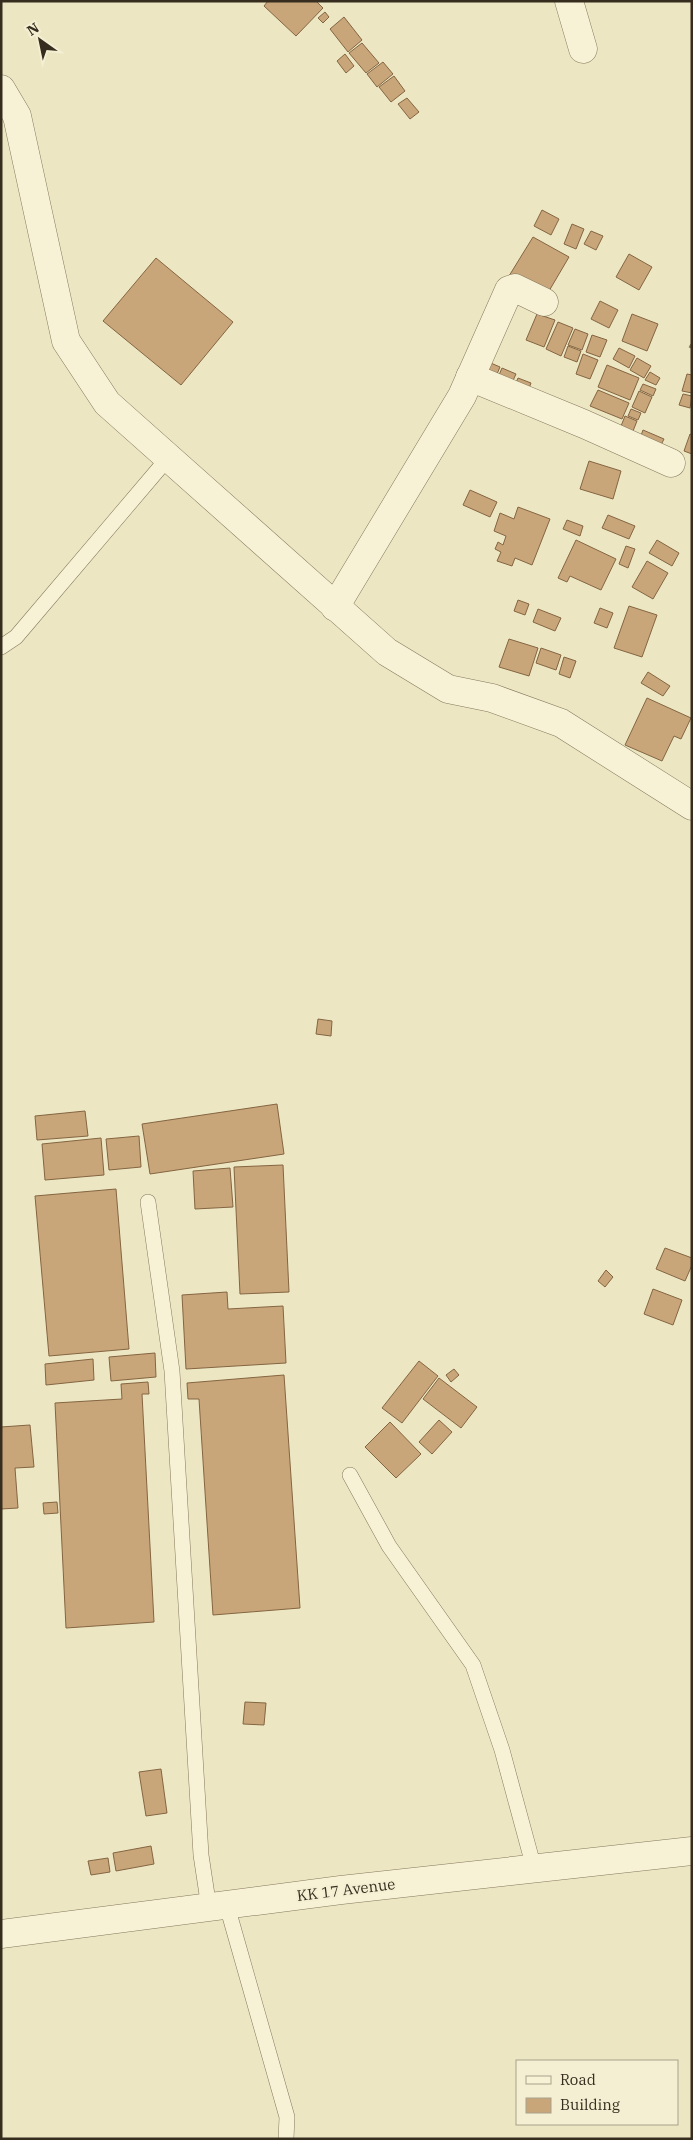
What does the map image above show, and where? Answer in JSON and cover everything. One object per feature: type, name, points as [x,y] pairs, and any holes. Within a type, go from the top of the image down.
[{"type":"street","points":[[569,1],[583,49]]},
{"type":"street","points":[[1,89],[17,116],[66,341],[107,403],[387,652],[448,688],[492,698],[561,723],[692,806]]},
{"type":"street","points":[[335,607],[452,413],[509,290],[515,288],[544,302]]},
{"type":"street","points":[[470,377],[584,424],[671,464]]},
{"type":"street","name":"KK 17 Avenue","points":[[1,1934],[341,1890],[692,1851]]},
{"type":"lane","points":[[1,647],[16,637],[168,458]]},
{"type":"lane","points":[[148,1202],[172,1371],[201,1855],[286,2116],[286,2139]]},
{"type":"lane","points":[[350,1476],[390,1546],[473,1665],[502,1750],[534,1868]]},
{"type":"building","points":[[268,1],[316,1],[323,8],[296,36],[264,6]]},
{"type":"building","points":[[325,12],[329,17],[323,23],[318,18]]},
{"type":"building","points":[[344,17],[362,40],[348,52],[330,29]]},
{"type":"building","points":[[362,43],[379,63],[366,73],[349,53]]},
{"type":"building","points":[[345,54],[354,66],[346,73],[337,61]]},
{"type":"building","points":[[383,62],[393,74],[377,87],[367,74]]},
{"type":"building","points":[[394,76],[405,91],[391,102],[379,87]]},
{"type":"building","points":[[407,98],[419,112],[410,119],[398,104]]},
{"type":"building","points":[[542,210],[559,219],[551,235],[534,226]]},
{"type":"building","points":[[572,224],[584,229],[576,249],[564,244]]},
{"type":"building","points":[[591,231],[603,236],[596,250],[584,244]]},
{"type":"building","points":[[533,237],[569,257],[549,291],[509,276]]},
{"type":"building","points":[[629,254],[652,267],[639,290],[616,277]]},
{"type":"building","points":[[156,258],[233,322],[181,385],[103,321]]},
{"type":"building","points":[[600,301],[618,310],[609,328],[591,319]]},
{"type":"building","points":[[537,314],[555,320],[544,347],[526,340]]},
{"type":"building","points":[[632,314],[658,324],[647,351],[622,341]]},
{"type":"building","points":[[558,322],[573,328],[561,356],[546,349]]},
{"type":"building","points":[[575,329],[588,334],[582,350],[568,345]]},
{"type":"building","points":[[592,335],[607,340],[600,357],[586,352]]},
{"type":"building","points":[[568,346],[581,351],[577,362],[564,357]]},
{"type":"building","points":[[619,348],[635,356],[629,368],[613,359]]},
{"type":"building","points":[[583,354],[598,360],[590,379],[576,374]]},
{"type":"building","points":[[637,358],[651,366],[644,378],[630,370]]},
{"type":"building","points":[[486,361],[500,367],[494,381],[480,375]]},
{"type":"building","points":[[607,365],[639,378],[630,400],[598,387]]},
{"type":"building","points":[[502,368],[516,374],[510,387],[496,382]]},
{"type":"building","points":[[650,372],[660,378],[656,385],[645,380]]},
{"type":"building","points":[[687,374],[692,375],[692,393],[682,391]]},
{"type":"building","points":[[518,378],[531,383],[526,396],[513,390]]},
{"type":"building","points":[[643,384],[656,389],[653,396],[640,390]]},
{"type":"building","points":[[598,390],[629,403],[622,419],[590,406]]},
{"type":"building","points":[[639,391],[652,397],[645,413],[632,407]]},
{"type":"building","points":[[683,394],[692,396],[690,408],[679,405]]},
{"type":"building","points":[[631,409],[641,413],[638,420],[628,416]]},
{"type":"building","points":[[625,416],[637,421],[631,436],[619,431]]},
{"type":"building","points":[[643,430],[664,439],[659,449],[639,441]]},
{"type":"building","points":[[690,434],[692,435],[692,454],[684,451]]},
{"type":"building","points":[[589,461],[621,471],[613,499],[580,489]]},
{"type":"building","points":[[470,490],[497,502],[490,517],[463,505]]},
{"type":"building","points":[[518,507],[550,519],[532,565],[515,558],[512,566],[497,561],[501,552],[495,549],[498,542],[503,545],[506,536],[494,531],[500,513],[514,519]]},
{"type":"building","points":[[608,515],[635,526],[629,539],[602,528]]},
{"type":"building","points":[[567,520],[583,526],[580,536],[563,529]]},
{"type":"building","points":[[576,540],[616,559],[601,590],[570,576],[567,582],[558,578]]},
{"type":"building","points":[[657,540],[679,553],[672,566],[649,553]]},
{"type":"building","points":[[626,546],[635,549],[628,568],[619,564]]},
{"type":"building","points":[[647,561],[668,573],[653,599],[632,587]]},
{"type":"building","points":[[518,600],[529,604],[525,615],[514,611]]},
{"type":"building","points":[[629,606],[657,615],[642,657],[614,648]]},
{"type":"building","points":[[600,608],[613,613],[607,628],[594,623]]},
{"type":"building","points":[[538,609],[561,618],[555,631],[533,622]]},
{"type":"building","points":[[509,639],[538,648],[529,676],[499,667]]},
{"type":"building","points":[[541,648],[561,655],[556,670],[536,663]]},
{"type":"building","points":[[564,657],[576,661],[570,678],[559,674]]},
{"type":"building","points":[[648,672],[670,686],[663,696],[641,683]]},
{"type":"building","points":[[647,698],[691,718],[681,739],[674,736],[662,761],[625,745]]},
{"type":"building","points":[[318,1019],[332,1021],[331,1036],[316,1034]]},
{"type":"building","points":[[277,1104],[284,1154],[150,1174],[142,1124]]},
{"type":"building","points":[[85,1111],[88,1136],[37,1140],[35,1116]]},
{"type":"building","points":[[139,1136],[141,1167],[109,1170],[106,1139]]},
{"type":"building","points":[[101,1138],[104,1175],[45,1180],[42,1144]]},
{"type":"building","points":[[283,1165],[289,1292],[240,1294],[234,1167]]},
{"type":"building","points":[[230,1168],[233,1207],[195,1209],[193,1171]]},
{"type":"building","points":[[116,1189],[129,1349],[49,1356],[35,1196]]},
{"type":"building","points":[[665,1248],[692,1258],[692,1265],[685,1281],[656,1269]]},
{"type":"building","points":[[606,1270],[613,1277],[605,1287],[598,1281]]},
{"type":"building","points":[[653,1289],[682,1300],[673,1325],[644,1314]]},
{"type":"building","points":[[227,1292],[228,1309],[283,1306],[286,1363],[186,1369],[182,1295]]},
{"type":"building","points":[[155,1353],[156,1377],[111,1381],[109,1357]]},
{"type":"building","points":[[93,1359],[94,1380],[46,1385],[45,1364]]},
{"type":"building","points":[[419,1361],[438,1376],[402,1423],[382,1408]]},
{"type":"building","points":[[454,1369],[459,1375],[451,1382],[446,1375]]},
{"type":"building","points":[[284,1375],[300,1608],[213,1615],[199,1399],[188,1399],[187,1383]]},
{"type":"building","points":[[439,1378],[477,1407],[461,1428],[423,1399]]},
{"type":"building","points":[[148,1382],[149,1394],[142,1394],[154,1622],[66,1628],[55,1403],[122,1399],[121,1384]]},
{"type":"building","points":[[439,1420],[452,1432],[432,1454],[419,1442]]},
{"type":"building","points":[[390,1422],[421,1454],[396,1478],[365,1447]]},
{"type":"building","points":[[30,1425],[34,1467],[15,1468],[18,1508],[1,1509],[1,1427]]},
{"type":"building","points":[[57,1502],[58,1513],[44,1514],[43,1503]]},
{"type":"building","points":[[245,1702],[266,1703],[264,1725],[243,1724]]},
{"type":"building","points":[[161,1769],[167,1813],[146,1816],[139,1772]]},
{"type":"building","points":[[151,1846],[154,1864],[116,1871],[113,1853]]},
{"type":"building","points":[[108,1858],[110,1872],[91,1875],[88,1861]]}]
